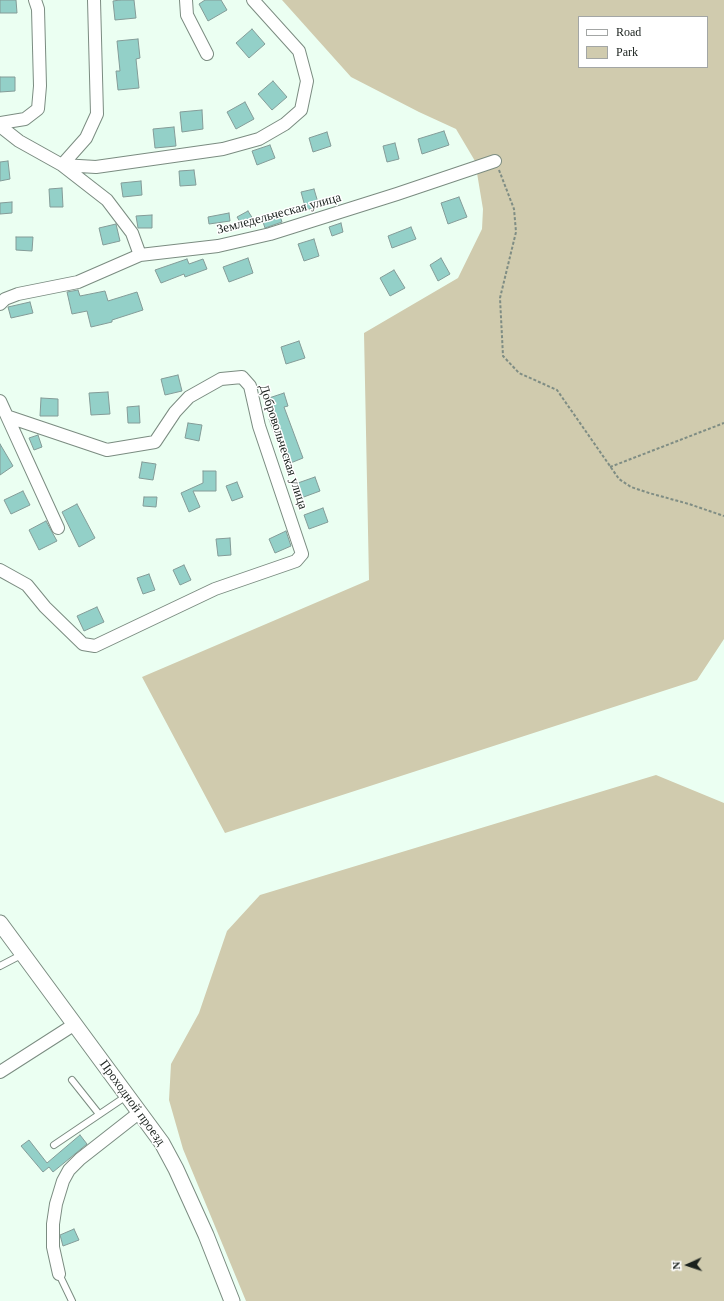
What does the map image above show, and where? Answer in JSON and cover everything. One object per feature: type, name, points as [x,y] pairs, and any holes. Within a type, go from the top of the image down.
[{"type":"street","points":[[0,123],[25,119],[38,109],[40,86],[38,9],[35,0]]},
{"type":"street","points":[[62,164],[86,138],[97,114],[94,0]]},
{"type":"street","points":[[186,0],[187,15],[207,54]]},
{"type":"street","points":[[62,164],[96,167],[223,149],[259,139],[285,124],[301,110],[307,81],[299,51],[253,0]]},
{"type":"street","points":[[0,126],[20,141],[62,164],[106,200],[132,232],[140,255]]},
{"type":"street","name":"Земледельческая улица","points":[[0,304],[5,298],[18,294],[78,282],[140,255],[218,246],[270,234],[495,161]]},
{"type":"street","name":"Добровольческая улица","points":[[0,570],[26,585],[45,607],[83,644],[94,646],[215,589],[296,561],[302,554],[259,426],[250,386],[242,377],[221,379],[190,397],[175,412],[155,442],[107,450],[9,417]]},
{"type":"street","points":[[0,401],[9,417],[58,528]]},
{"type":"street","name":"Проходной проезд","points":[[0,923],[162,1143],[176,1169],[206,1235],[232,1301]]},
{"type":"street","points":[[0,1072],[75,1024]]},
{"type":"street","points":[[59,1274],[53,1247],[53,1224],[56,1204],[63,1181],[69,1170],[80,1159],[140,1112]]},
{"type":"lane","points":[[0,966],[23,954]]},
{"type":"lane","points":[[72,1080],[99,1114]]},
{"type":"lane","points":[[54,1145],[128,1095]]},
{"type":"lane","points":[[59,1274],[72,1301]]},
{"type":"path","points":[[495,161],[514,209],[516,232],[500,298],[503,356],[519,373],[556,390],[619,479],[631,487],[724,516]]},
{"type":"path","points":[[610,467],[724,423]]},
{"type":"green space","points":[[282,0],[724,0],[724,639],[697,680],[225,833],[142,677],[369,580],[364,333],[458,278],[482,229],[483,209],[475,161],[456,129],[351,77]]},
{"type":"green space","points":[[656,775],[724,803],[724,1301],[246,1301],[183,1149],[169,1100],[171,1064],[199,1013],[227,931],[260,895]]},
{"type":"building","points":[[0,0],[16,0],[17,13],[0,13]]},
{"type":"building","points":[[134,0],[136,18],[115,20],[113,1]]},
{"type":"building","points":[[205,0],[221,0],[227,10],[208,21],[199,4]]},
{"type":"building","points":[[252,29],[265,44],[249,58],[236,43]]},
{"type":"building","points":[[138,39],[140,58],[136,59],[139,88],[118,90],[116,71],[120,71],[117,41]]},
{"type":"building","points":[[0,77],[15,77],[15,91],[0,92]]},
{"type":"building","points":[[273,81],[287,97],[272,110],[258,94]]},
{"type":"building","points":[[245,102],[254,119],[236,129],[227,112]]},
{"type":"building","points":[[202,110],[203,129],[182,132],[180,112]]},
{"type":"building","points":[[174,127],[176,146],[155,148],[153,129]]},
{"type":"building","points":[[444,131],[449,145],[422,154],[418,139]]},
{"type":"building","points":[[327,132],[331,146],[313,152],[309,138]]},
{"type":"building","points":[[395,143],[399,159],[387,162],[383,146]]},
{"type":"building","points":[[270,145],[275,158],[257,165],[252,151]]},
{"type":"building","points":[[8,161],[10,179],[0,181],[0,162]]},
{"type":"building","points":[[194,170],[196,185],[180,186],[179,171]]},
{"type":"building","points":[[141,181],[142,195],[123,197],[121,183]]},
{"type":"building","points":[[62,188],[63,207],[50,207],[49,189]]},
{"type":"building","points":[[314,189],[319,206],[306,210],[301,192]]},
{"type":"building","points":[[459,197],[467,217],[448,224],[441,203]]},
{"type":"building","points":[[12,202],[12,213],[0,214],[0,203]]},
{"type":"building","points":[[248,211],[253,219],[242,225],[237,217]]},
{"type":"building","points":[[229,213],[230,221],[209,224],[208,217]]},
{"type":"building","points":[[279,213],[282,222],[265,228],[262,219]]},
{"type":"building","points":[[152,215],[152,228],[138,228],[136,216]]},
{"type":"building","points":[[341,223],[343,232],[332,236],[329,227]]},
{"type":"building","points":[[116,224],[120,241],[103,245],[99,228]]},
{"type":"building","points":[[411,227],[416,239],[392,248],[388,236]]},
{"type":"building","points":[[16,237],[33,237],[32,251],[16,250]]},
{"type":"building","points":[[314,239],[319,256],[304,261],[298,244]]},
{"type":"building","points":[[248,258],[253,273],[229,282],[223,267]]},
{"type":"building","points":[[441,258],[450,274],[438,281],[430,265]]},
{"type":"building","points":[[187,259],[189,264],[203,259],[207,269],[185,277],[184,274],[161,283],[155,270]]},
{"type":"building","points":[[394,270],[405,288],[390,296],[380,278]]},
{"type":"building","points":[[78,290],[80,296],[105,291],[108,301],[137,292],[143,310],[112,320],[112,322],[91,327],[87,311],[72,314],[67,292]]},
{"type":"building","points":[[30,302],[33,313],[11,318],[8,307]]},
{"type":"building","points":[[299,341],[305,358],[286,364],[281,347]]},
{"type":"building","points":[[178,375],[182,391],[165,395],[161,379]]},
{"type":"building","points":[[108,392],[110,414],[91,415],[89,393]]},
{"type":"building","points":[[284,393],[288,406],[284,407],[303,458],[288,464],[277,434],[275,435],[269,419],[273,418],[266,399]]},
{"type":"building","points":[[41,398],[58,399],[58,416],[40,416]]},
{"type":"building","points":[[139,406],[140,423],[128,423],[127,407]]},
{"type":"building","points":[[188,423],[202,425],[199,441],[185,438]]},
{"type":"building","points":[[38,435],[42,447],[34,450],[29,438]]},
{"type":"building","points":[[0,444],[13,466],[0,475]]},
{"type":"building","points":[[142,462],[156,464],[153,480],[139,478]]},
{"type":"building","points":[[203,471],[216,471],[216,491],[193,491],[200,507],[189,512],[181,493],[203,483]]},
{"type":"building","points":[[315,477],[320,491],[301,498],[295,484]]},
{"type":"building","points":[[237,482],[243,497],[232,501],[226,486]]},
{"type":"building","points":[[23,491],[30,505],[11,514],[4,500]]},
{"type":"building","points":[[144,497],[157,497],[156,507],[143,506]]},
{"type":"building","points":[[77,504],[95,538],[79,547],[62,512]]},
{"type":"building","points":[[323,508],[328,522],[309,529],[304,515]]},
{"type":"building","points":[[46,521],[57,541],[39,550],[29,530]]},
{"type":"building","points":[[286,531],[291,546],[275,553],[269,539]]},
{"type":"building","points":[[230,538],[231,555],[218,556],[216,539]]},
{"type":"building","points":[[184,565],[191,580],[180,585],[173,570]]},
{"type":"building","points":[[149,574],[155,590],[143,594],[137,578]]},
{"type":"building","points":[[97,607],[104,622],[84,631],[77,616]]},
{"type":"building","points":[[80,1135],[87,1144],[53,1172],[49,1167],[43,1172],[21,1146],[29,1140],[47,1163]]},
{"type":"building","points":[[74,1229],[79,1240],[63,1246],[60,1235]]}]
